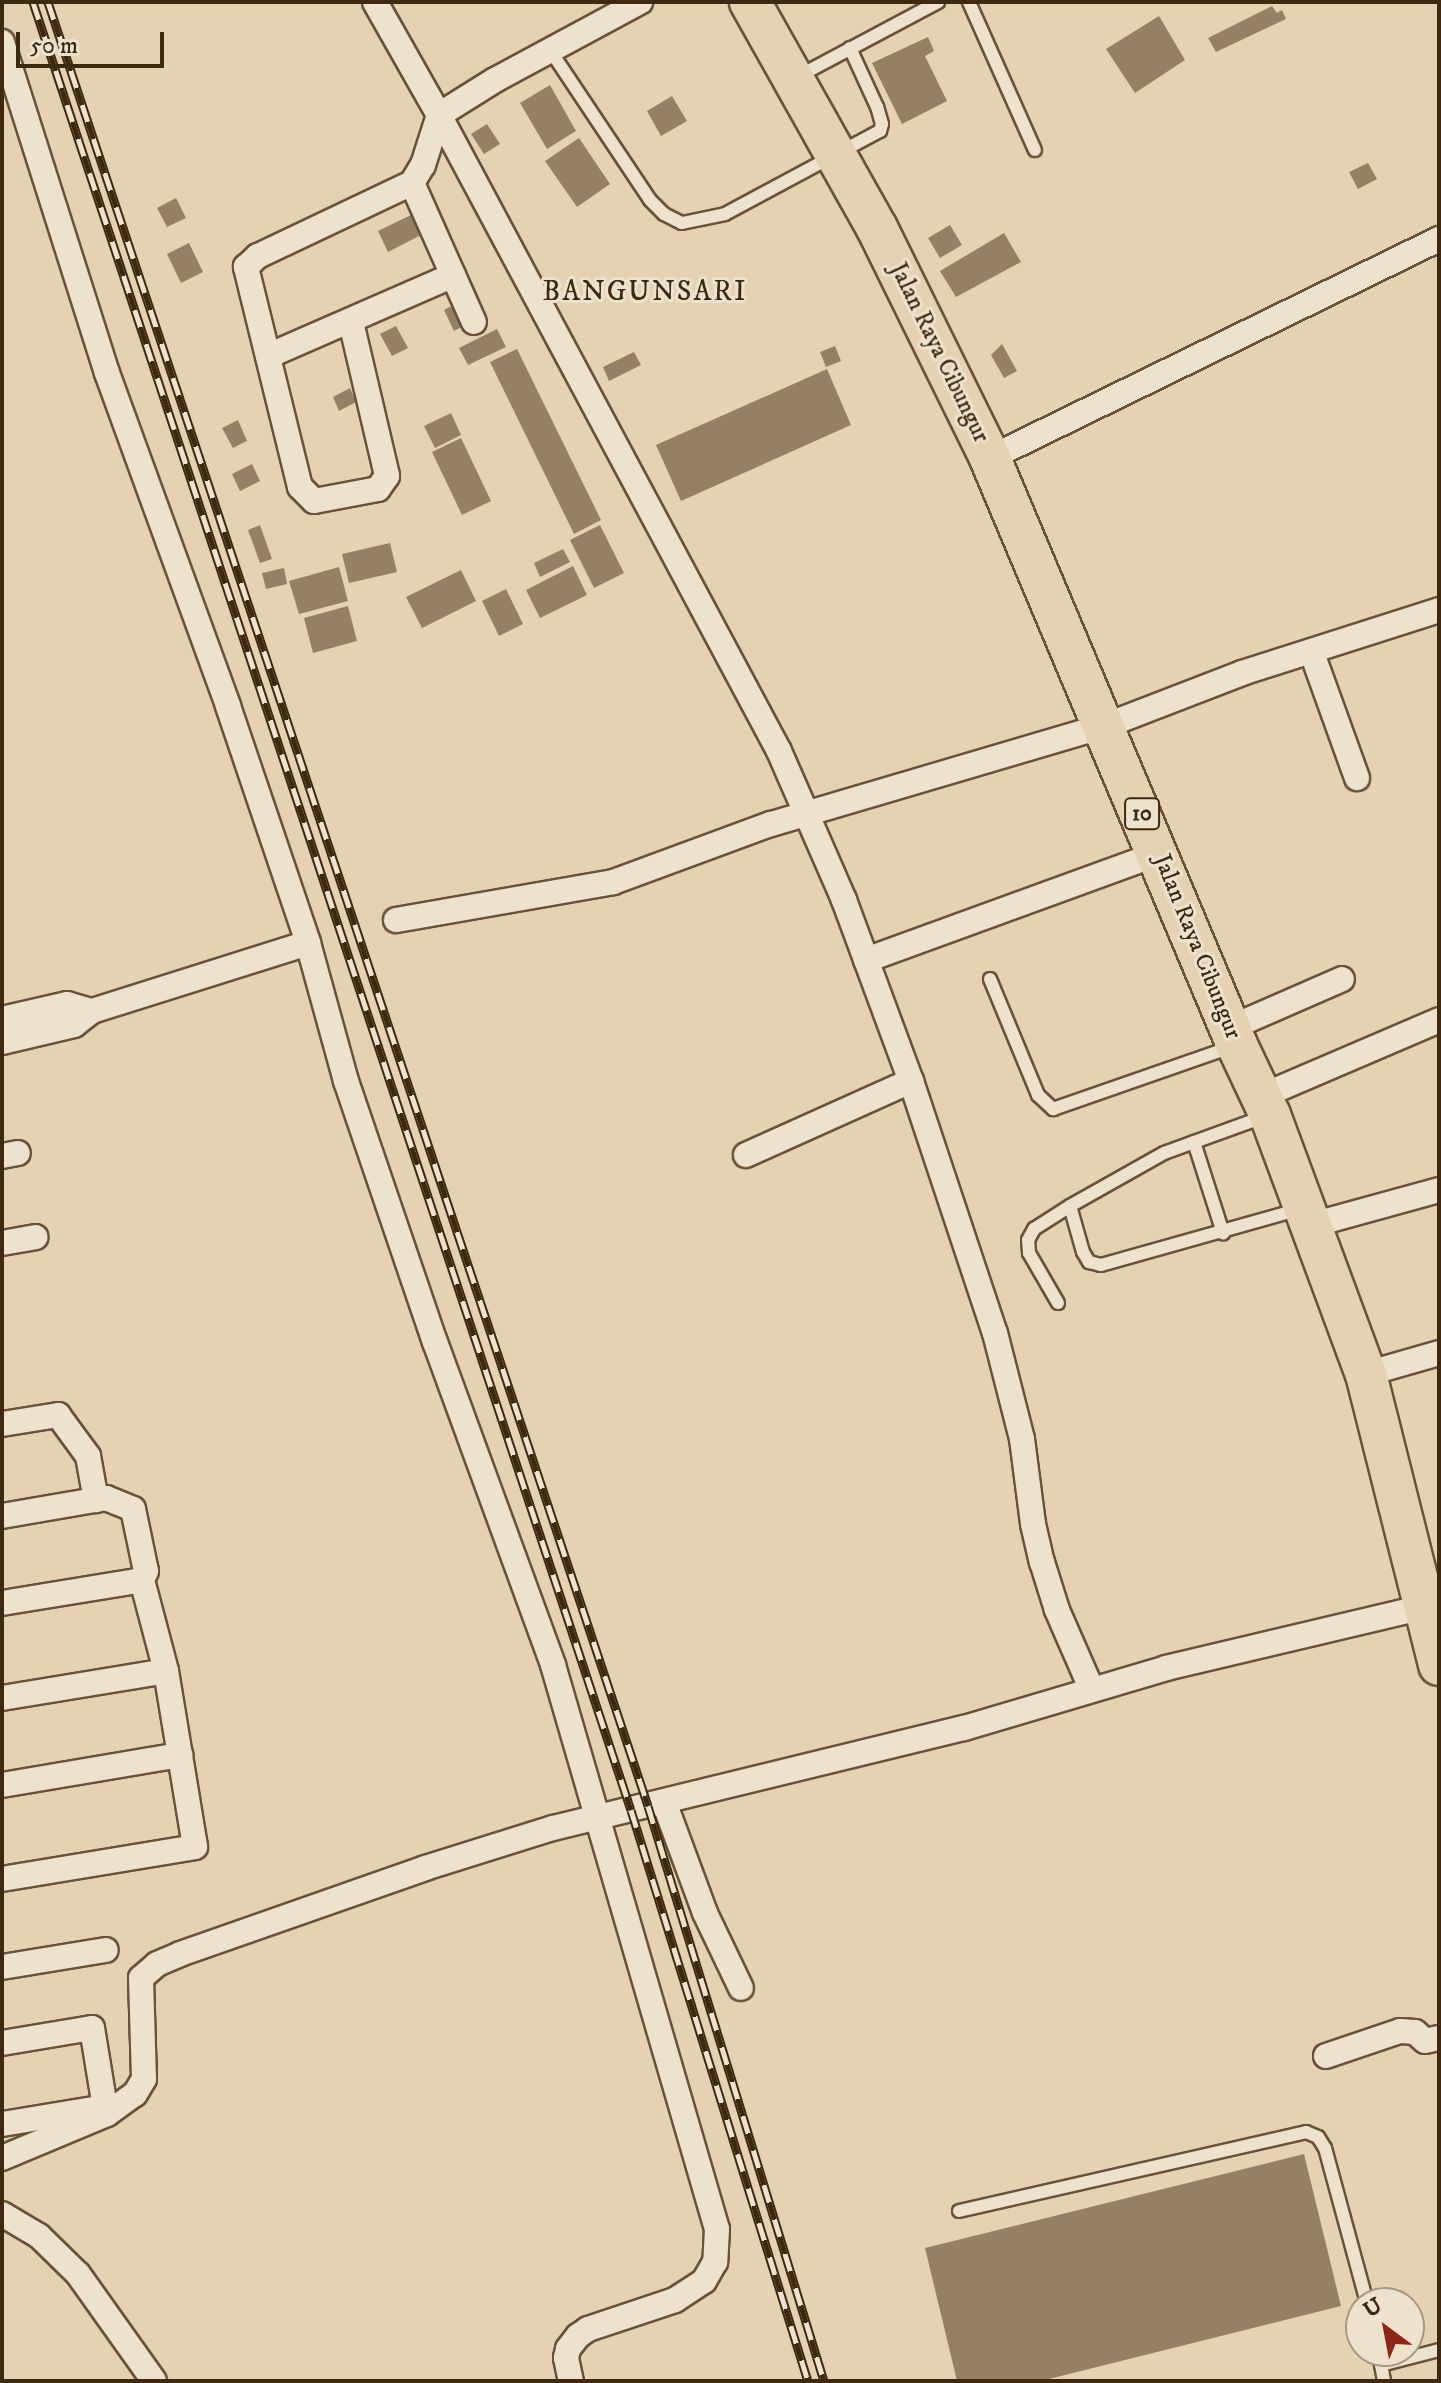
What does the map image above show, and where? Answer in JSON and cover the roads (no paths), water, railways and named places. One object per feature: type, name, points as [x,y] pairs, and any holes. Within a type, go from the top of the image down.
[{"type":"highway","name":"Jalan Raya Cibungur","points":[[750,2],[838,154],[990,458],[1233,1036],[1266,1106],[1366,1374],[1433,1636]]},
{"type":"street","points":[[375,2],[439,115],[779,751],[866,960],[911,1081],[1000,1348],[1022,1439],[1033,1524],[1042,1562],[1057,1610],[1091,1688]]},
{"type":"street","points":[[351,322],[387,476],[378,489],[314,501],[300,487],[246,267],[258,256],[412,183],[423,165],[439,115],[640,2]]},
{"type":"street","points":[[2,42],[111,387],[228,706],[308,943],[346,1081],[435,1342],[542,1631],[598,1816],[719,2245],[715,2262],[704,2281],[675,2300],[588,2329],[578,2336],[568,2349],[566,2358],[571,2381]]},
{"type":"street","points":[[412,183],[474,322]]},
{"type":"street","points":[[990,458],[1439,239]]},
{"type":"street","points":[[268,356],[453,275]]},
{"type":"street","points":[[396,920],[613,882],[805,813],[1105,726],[1242,673],[1439,610]]},
{"type":"street","points":[[1312,653],[1357,778]]},
{"type":"street","points":[[866,960],[1158,854]]},
{"type":"street","points":[[2,1042],[74,1025],[92,1011],[308,943]]},
{"type":"street","points":[[1233,1036],[1342,979]]},
{"type":"street","points":[[2,1019],[67,1004],[92,1011]]},
{"type":"street","points":[[1266,1106],[1439,1020]]},
{"type":"street","points":[[746,1155],[911,1081]]},
{"type":"street","points":[[1309,1216],[1439,1190]]},
{"type":"street","points":[[2,1243],[35,1237]]},
{"type":"street","points":[[1366,1374],[1439,1353]]},
{"type":"street","points":[[2,1424],[58,1415],[88,1456],[96,1500]]},
{"type":"street","points":[[2,1516],[106,1498],[133,1509],[146,1571],[142,1580],[166,1671],[195,1847],[2,1879]]},
{"type":"street","points":[[2,1603],[142,1580]]},
{"type":"street","points":[[2,2158],[107,2114],[135,2094],[144,2079],[141,1978],[157,1964],[425,1868],[598,1816],[964,1728],[1091,1688],[1433,1636]]},
{"type":"street","points":[[2,1698],[166,1671]]},
{"type":"street","points":[[2,1785],[180,1755]]},
{"type":"street","points":[[664,1802],[705,1913],[741,1988]]},
{"type":"street","points":[[2,1967],[106,1950]]},
{"type":"street","points":[[2,2043],[92,2028],[105,2107],[2,2124]]},
{"type":"street","points":[[1326,2056],[1400,2031],[1415,2032],[1425,2041],[1439,2038]]},
{"type":"street","points":[[2,2214],[39,2236],[78,2274],[154,2381]]},
{"type":"lane","points":[[794,78],[938,2]]},
{"type":"lane","points":[[969,2],[1035,150]]},
{"type":"lane","points":[[550,50],[650,200],[664,214],[682,223],[725,214],[873,137],[882,124],[850,48]]},
{"type":"lane","points":[[990,979],[1038,1095],[1053,1109],[1069,1106],[1233,1036]]},
{"type":"lane","points":[[1058,1303],[1029,1253],[1028,1240],[1034,1229],[1113,1179],[1266,1106]]},
{"type":"lane","points":[[1194,1142],[1223,1233]]},
{"type":"lane","points":[[1070,1206],[1083,1252],[1089,1262],[1101,1265],[1223,1233],[1309,1216]]},
{"type":"lane","points":[[959,2211],[1306,2132],[1318,2137],[1325,2148],[1363,2287]]},
{"type":"railway","points":[[33,2],[631,1810],[808,2381]]},
{"type":"railway","points":[[48,2],[648,1806],[824,2381]]},
{"type":"district","name":"BANGUNSARI","points":[[645,292]]}]
